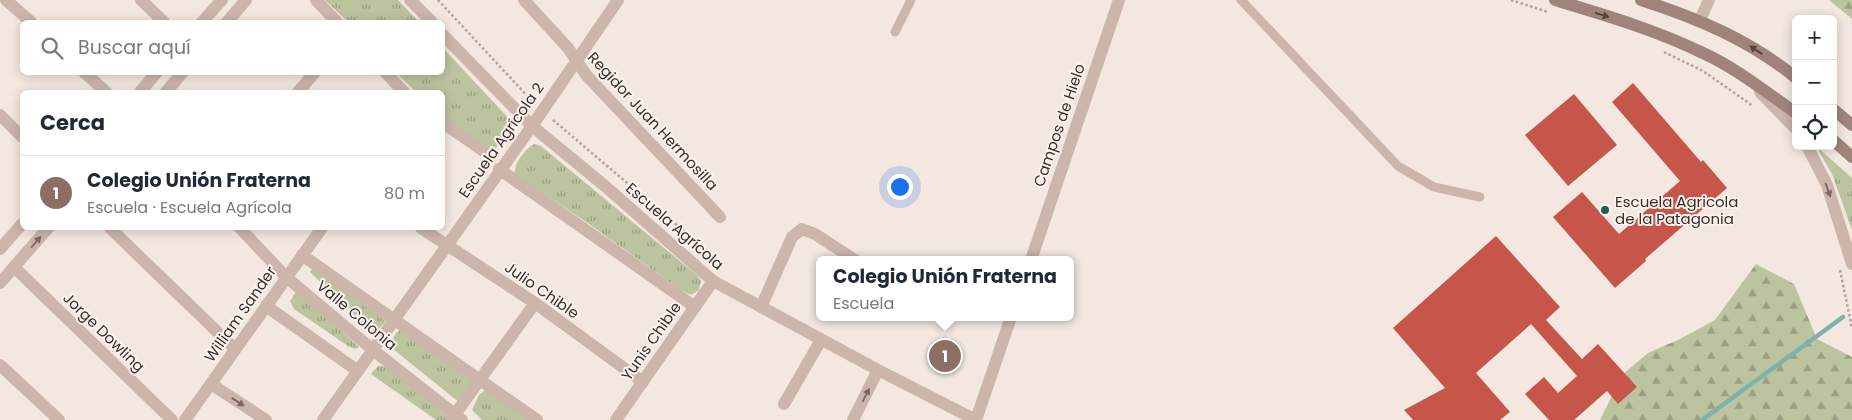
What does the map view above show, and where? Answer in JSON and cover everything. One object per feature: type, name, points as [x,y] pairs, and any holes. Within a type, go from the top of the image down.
[{"type":"main road","points":[[1555,0],[1666,36],[1704,53],[1746,78],[1792,110]]},
{"type":"main road","points":[[1641,0],[1700,20],[1752,47],[1792,75]]},
{"type":"main road","points":[[1837,112],[1852,125]]},
{"type":"main road","points":[[1837,144],[1852,157]]},
{"type":"street","points":[[6,0],[29,20]]},
{"type":"street","points":[[141,0],[162,20]]},
{"type":"street","points":[[204,20],[222,0]]},
{"type":"street","points":[[229,20],[246,0]]},
{"type":"street","points":[[316,0],[336,20]]},
{"type":"street","points":[[410,0],[430,20]]},
{"type":"street","name":"Regidor Juan Hermosilla","points":[[524,0],[568,48],[575,61],[587,76],[720,217]]},
{"type":"street","name":"Escuela Agrícola 2","points":[[323,420],[447,246],[499,169],[532,126],[618,0]]},
{"type":"street","name":"Campos de Hielo","points":[[1032,256],[1118,0]]},
{"type":"street","points":[[1700,20],[1710,0]]},
{"type":"street","name":"Escuela Agrícola","points":[[445,37],[532,126],[605,186],[713,281],[821,340],[976,420]]},
{"type":"street","points":[[87,75],[104,90]]},
{"type":"street","points":[[142,90],[155,75]]},
{"type":"street","points":[[168,90],[180,75]]},
{"type":"street","points":[[300,90],[312,75]]},
{"type":"street","points":[[389,75],[402,90]]},
{"type":"street","points":[[1746,78],[1792,125]]},
{"type":"street","points":[[0,115],[20,135]]},
{"type":"street","points":[[445,124],[484,152]]},
{"type":"street","points":[[1809,150],[1827,185],[1852,264]]},
{"type":"street","points":[[499,169],[695,307]]},
{"type":"street","points":[[0,249],[20,226]]},
{"type":"street","points":[[761,307],[792,237],[802,229],[815,234],[849,256]]},
{"type":"street","points":[[0,283],[46,230]]},
{"type":"street","points":[[112,230],[235,349]]},
{"type":"street","name":"Valle Colonia","points":[[242,230],[286,278],[456,418]]},
{"type":"street","name":"William Sander","points":[[185,420],[321,230]]},
{"type":"street","name":"Julio Chible","points":[[424,230],[535,303],[643,382]]},
{"type":"street","name":"Valle Colonia","points":[[302,255],[537,420]]},
{"type":"street","name":"Jorge Dowling","points":[[14,267],[172,420]]},
{"type":"street","name":"Yunis Chible","points":[[616,420],[713,281]]},
{"type":"street","points":[[456,418],[479,380],[535,303]]},
{"type":"street","points":[[266,306],[358,371]]},
{"type":"street","points":[[976,420],[1010,321]]},
{"type":"street","points":[[784,404],[821,340]]},
{"type":"street","points":[[0,365],[59,420]]},
{"type":"street","points":[[853,420],[878,370]]},
{"type":"street","points":[[211,384],[266,420]]},
{"type":"lane","points":[[895,32],[911,0]]},
{"type":"lane","points":[[1241,0],[1398,166],[1434,187],[1480,196]]},
{"type":"path","points":[[438,0],[541,111],[712,255]]},
{"type":"path","points":[[1511,0],[1551,13]]},
{"type":"path","points":[[1661,50],[1703,71],[1757,109]]},
{"type":"path","points":[[1838,261],[1852,328]]},
{"type":"green space","points":[[325,0],[398,0],[417,20],[346,20]]},
{"type":"green space","points":[[1829,0],[1852,0],[1852,19]]},
{"type":"green space","points":[[445,50],[513,123],[493,152],[445,118],[445,90],[414,90],[398,75],[445,75]]},
{"type":"green space","points":[[535,144],[541,146],[698,276],[701,281],[699,290],[691,295],[681,290],[515,174],[516,166],[521,157]]},
{"type":"green space","points":[[1818,150],[1852,178],[1852,230],[1832,174]]},
{"type":"green space","points":[[1756,264],[1794,284],[1817,339],[1852,357],[1852,420],[1600,420],[1622,375],[1648,353],[1680,339],[1715,320]]},
{"type":"green space","points":[[312,269],[384,318],[385,322],[376,332],[371,331],[310,272]]},
{"type":"green space","points":[[297,291],[359,347],[355,349],[348,346],[294,309],[290,301]]},
{"type":"green space","points":[[401,330],[474,379],[460,403],[393,349],[393,338]]},
{"type":"green space","points":[[378,366],[388,367],[452,420],[436,420],[371,374]]},
{"type":"green space","points":[[484,391],[488,391],[532,420],[482,420],[472,410],[479,395]]},
{"type":"building","points":[[1633,83],[1701,162],[1703,160],[1727,188],[1645,259],[1646,261],[1615,288],[1553,217],[1582,192],[1619,234],[1680,181],[1612,102]]},
{"type":"building","points":[[1574,94],[1617,145],[1568,186],[1525,135]]},
{"type":"building","points":[[1496,236],[1560,307],[1546,320],[1582,359],[1598,344],[1637,387],[1618,404],[1607,391],[1574,420],[1549,420],[1525,394],[1544,377],[1558,393],[1577,376],[1531,324],[1476,373],[1510,412],[1500,420],[1413,420],[1404,410],[1445,388],[1393,328]]},
{"type":"waterway","points":[[1702,420],[1843,317]]},
{"type":"place","name":"Escuela Agricola de la Patagonia","points":[[1605,210]]},
{"type":"place","name":"Colegio Unión Fraterna","points":[[945,356]]}]
